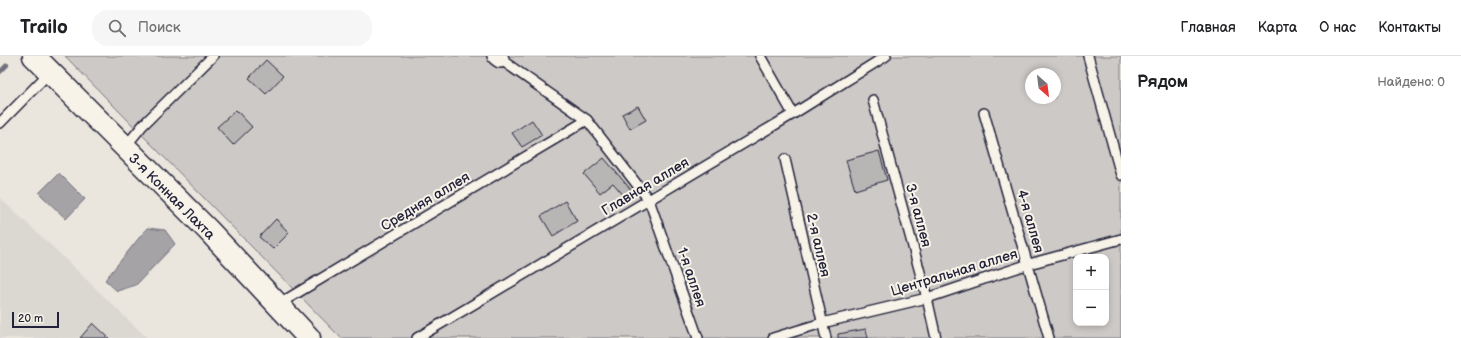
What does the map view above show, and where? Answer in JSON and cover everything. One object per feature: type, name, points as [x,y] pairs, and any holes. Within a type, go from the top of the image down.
[{"type":"main road","name":"3-я Конная Лахта","points":[[34,56],[124,148],[208,230],[309,338]]},
{"type":"lane","points":[[124,148],[143,124],[213,56]]},
{"type":"lane","points":[[760,56],[793,114]]},
{"type":"lane","name":"Главная аллея","points":[[417,338],[793,114],[886,56]]},
{"type":"lane","points":[[1088,56],[1121,175]]},
{"type":"lane","name":"1-я аллея","points":[[498,58],[587,120],[649,200],[698,338]]},
{"type":"lane","points":[[0,123],[50,72]]},
{"type":"lane","name":"3-я аллея","points":[[873,100],[927,298],[936,338]]},
{"type":"lane","name":"4-я аллея","points":[[984,113],[1029,264],[1049,338]]},
{"type":"lane","name":"Средняя аллея","points":[[277,305],[587,120]]},
{"type":"lane","name":"2-я аллея","points":[[785,159],[826,338]]},
{"type":"lane","name":"Центральная аллея","points":[[773,338],[822,323],[927,298],[1029,264],[1121,239]]},
{"type":"shaded area","points":[[65,56],[1121,56],[1121,338],[341,338]]},
{"type":"shaded area","points":[[59,173],[85,199],[66,219],[39,193]]},
{"type":"shaded area","points":[[0,198],[58,252],[147,338],[0,338]]},
{"type":"shaded area","points":[[147,228],[165,230],[175,244],[136,285],[117,291],[105,280]]},
{"type":"building","points":[[266,60],[283,76],[266,94],[249,78]]},
{"type":"building","points":[[638,106],[646,120],[630,129],[622,114]]},
{"type":"building","points":[[236,110],[252,127],[233,145],[217,127]]},
{"type":"building","points":[[532,120],[542,135],[522,147],[512,133]]},
{"type":"building","points":[[879,151],[887,180],[855,190],[846,160]]},
{"type":"building","points":[[604,158],[632,191],[625,197],[613,183],[600,193],[584,174]]},
{"type":"building","points":[[565,201],[577,221],[553,236],[541,216]]},
{"type":"building","points":[[276,219],[289,233],[273,249],[259,237]]},
{"type":"building","points":[[93,323],[109,338],[80,338]]},
{"type":"building","points":[[866,329],[868,338],[838,338],[838,334]]},
{"type":"waterway","points":[[0,72],[7,65]]}]
